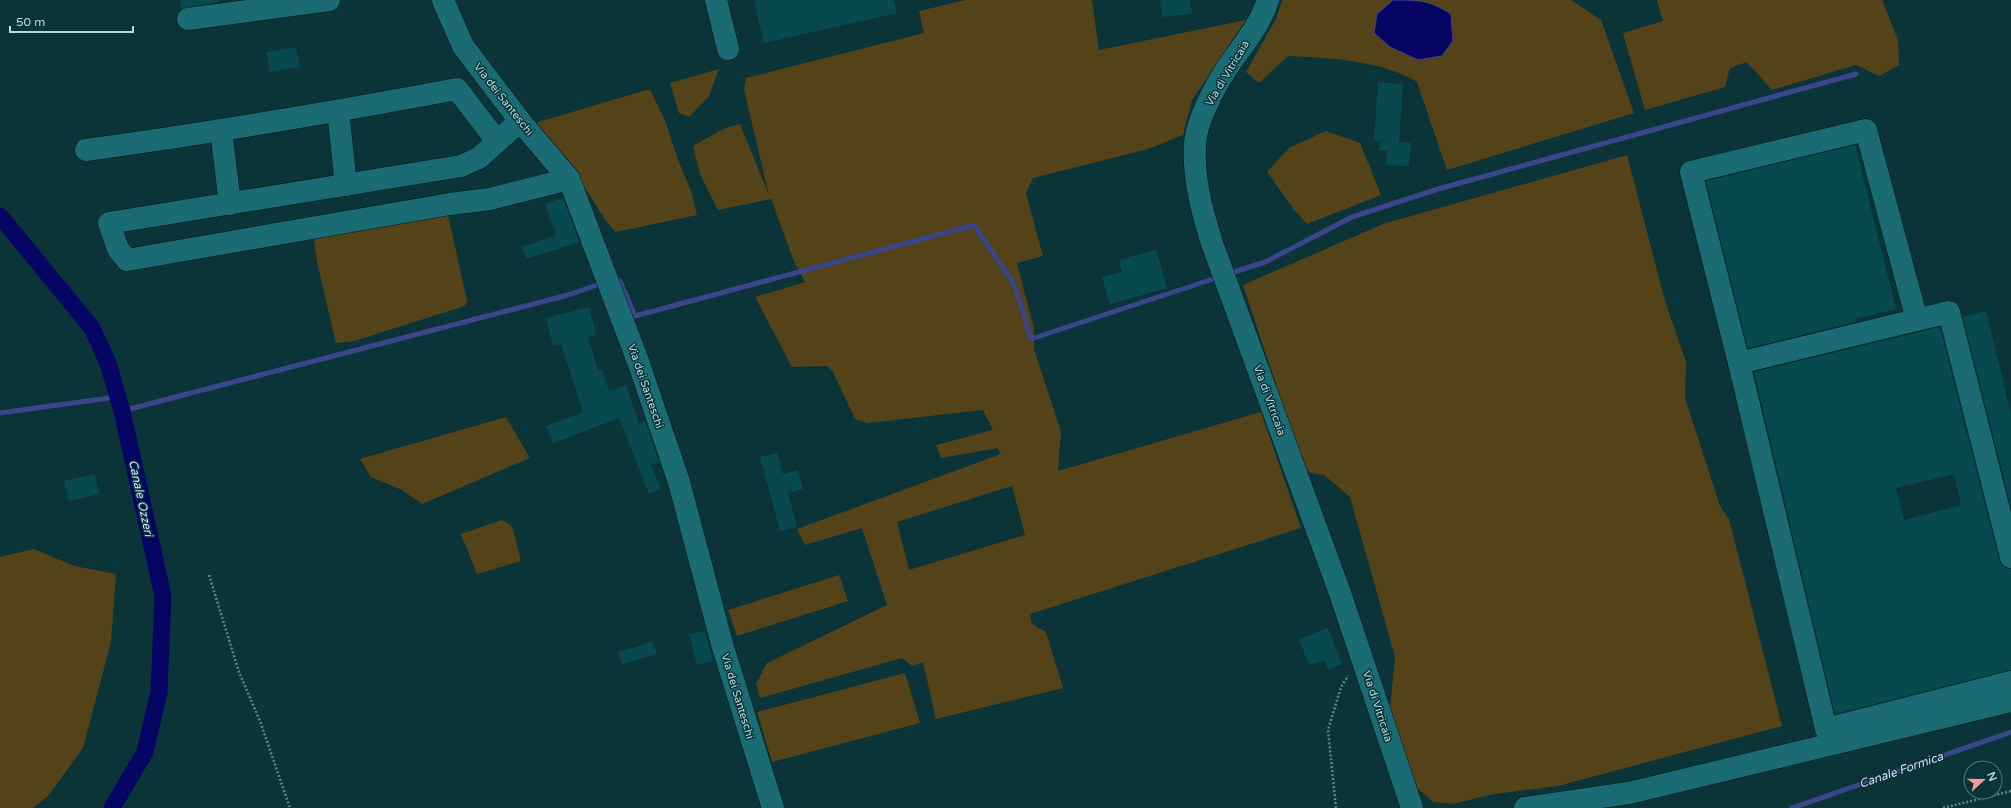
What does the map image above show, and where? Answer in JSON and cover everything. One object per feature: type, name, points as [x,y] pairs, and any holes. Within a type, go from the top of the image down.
[{"type":"street","points":[[188,19],[329,0]]},
{"type":"street","name":"Via dei Santeschi","points":[[443,0],[462,46],[520,121],[569,179],[639,364],[679,482],[722,644],[773,808]]},
{"type":"street","points":[[716,0],[728,49]]},
{"type":"street","name":"Via di Vitricaia","points":[[1268,0],[1260,20],[1226,70],[1205,108],[1195,142],[1196,176],[1201,209],[1340,593],[1412,808]]},
{"type":"street","points":[[86,150],[338,111],[457,89],[497,141]]},
{"type":"street","points":[[338,111],[346,185]]},
{"type":"street","points":[[520,121],[479,158],[461,166],[109,223],[118,249],[127,260],[450,204],[490,199],[569,179]]},
{"type":"street","points":[[221,130],[230,204]]},
{"type":"street","points":[[1917,320],[1866,130],[1690,172],[1739,363],[1826,729],[2011,682]]},
{"type":"street","points":[[1739,363],[1949,312],[2011,557]]},
{"type":"street","points":[[1525,808],[1629,793],[2011,701]]},
{"type":"path","points":[[209,575],[239,672],[260,721],[290,808]]},
{"type":"path","name":"Via di Vitricaia","points":[[1336,808],[1328,730],[1341,687],[1350,671]]},
{"type":"path","points":[[1943,808],[2011,791]]},
{"type":"shaded area","points":[[966,0],[1092,0],[1099,50],[1246,20],[1192,100],[1183,135],[1148,149],[1033,178],[1026,193],[1043,256],[1017,263],[1034,329],[1034,349],[1061,432],[1058,471],[1261,412],[1301,528],[1030,614],[1032,624],[1046,632],[1063,688],[936,719],[923,662],[912,666],[902,658],[760,698],[756,684],[767,663],[887,605],[862,528],[805,545],[797,529],[1001,454],[998,448],[941,458],[936,445],[993,430],[983,410],[868,423],[855,419],[833,372],[827,366],[792,367],[755,297],[805,282],[793,259],[771,199],[718,210],[700,174],[693,146],[723,129],[740,124],[769,195],[744,90],[746,78],[924,33],[919,11]],"holes":[[[1012,486],[1025,535],[909,570],[897,522]]]},
{"type":"shaded area","points":[[1282,0],[1571,0],[1601,20],[1634,113],[1447,170],[1417,82],[1403,75],[1388,69],[1337,59],[1288,56],[1259,83],[1246,72],[1276,19]]},
{"type":"shaded area","points":[[1393,0],[1410,0],[1430,3],[1451,14],[1453,41],[1442,56],[1418,60],[1390,47],[1374,33],[1377,14]]},
{"type":"shaded area","points":[[1657,0],[1882,0],[1898,40],[1899,65],[1879,76],[1856,65],[1772,90],[1747,62],[1730,68],[1725,87],[1645,110],[1623,33],[1663,21]]},
{"type":"shaded area","points":[[719,69],[709,96],[689,117],[679,113],[670,83]]},
{"type":"shaded area","points":[[650,89],[666,123],[678,160],[691,191],[697,215],[616,232],[606,221],[576,174],[535,123]]},
{"type":"shaded area","points":[[1326,131],[1360,143],[1381,195],[1307,224],[1295,211],[1267,172],[1289,148]]},
{"type":"shaded area","points":[[1627,155],[1665,301],[1686,362],[1685,398],[1720,506],[1729,519],[1782,726],[1558,786],[1494,794],[1453,804],[1433,802],[1416,787],[1390,709],[1395,657],[1350,497],[1324,475],[1310,473],[1303,466],[1243,285],[1383,224]]},
{"type":"shaded area","points":[[447,211],[467,300],[465,306],[354,341],[336,343],[317,262],[313,234]]},
{"type":"shaded area","points":[[506,417],[530,458],[422,504],[402,490],[371,477],[360,459]]},
{"type":"shaded area","points":[[502,520],[512,526],[521,561],[477,574],[461,534]]},
{"type":"shaded area","points":[[34,549],[74,566],[116,574],[111,642],[83,748],[48,796],[33,808],[0,808],[0,557]]},
{"type":"shaded area","points":[[839,575],[848,601],[737,636],[728,610]]},
{"type":"shaded area","points":[[905,673],[920,723],[772,762],[757,712]]},
{"type":"building","points":[[180,0],[218,0],[218,2],[181,9]]},
{"type":"building","points":[[754,0],[894,0],[897,13],[764,43]]},
{"type":"building","points":[[1160,0],[1190,0],[1192,14],[1162,17]]},
{"type":"building","points":[[296,47],[300,67],[270,72],[266,52]]},
{"type":"building","points":[[1378,82],[1403,84],[1399,142],[1411,143],[1409,166],[1386,165],[1387,151],[1379,150],[1380,141],[1374,141]]},
{"type":"building","points":[[1855,145],[1896,309],[1854,319],[1855,322],[1748,348],[1706,181]]},
{"type":"building","points":[[563,198],[579,242],[526,259],[522,247],[556,235],[545,204]]},
{"type":"building","points":[[1156,250],[1167,288],[1110,304],[1102,277],[1122,272],[1119,260]]},
{"type":"building","points":[[589,307],[596,335],[588,337],[598,371],[602,370],[609,391],[626,385],[639,424],[645,421],[659,462],[651,465],[661,489],[649,494],[619,418],[553,443],[546,426],[583,412],[561,344],[553,346],[546,318]]},
{"type":"building","points":[[1986,311],[2011,414],[2011,506],[1963,317]]},
{"type":"building","points":[[1940,327],[1999,560],[2002,566],[2011,569],[2011,670],[1835,714],[1754,372]],"holes":[[[1954,474],[1961,505],[1904,520],[1896,488]]]},
{"type":"building","points":[[777,453],[783,474],[798,470],[803,489],[788,493],[797,527],[780,531],[760,457]]},
{"type":"building","points":[[95,474],[99,494],[69,501],[64,481]]},
{"type":"building","points":[[1328,628],[1342,664],[1328,670],[1325,660],[1309,665],[1299,639]]},
{"type":"building","points":[[705,631],[713,661],[697,665],[689,634]]},
{"type":"building","points":[[653,642],[657,654],[622,664],[618,652]]},
{"type":"waterway","points":[[1228,274],[1265,262],[1352,217],[1438,189],[1856,74]]},
{"type":"waterway","name":"Canale Ozzeri","points":[[0,216],[92,328],[108,363],[122,411],[163,596],[159,692],[145,752],[112,808]]},
{"type":"waterway","points":[[620,281],[635,316],[974,225],[1014,284],[1031,339],[1219,277]]},
{"type":"waterway","points":[[122,411],[568,295],[600,284]]},
{"type":"waterway","points":[[0,413],[116,397]]},
{"type":"waterway","name":"Canale Formica","points":[[1792,808],[2011,732]]}]
